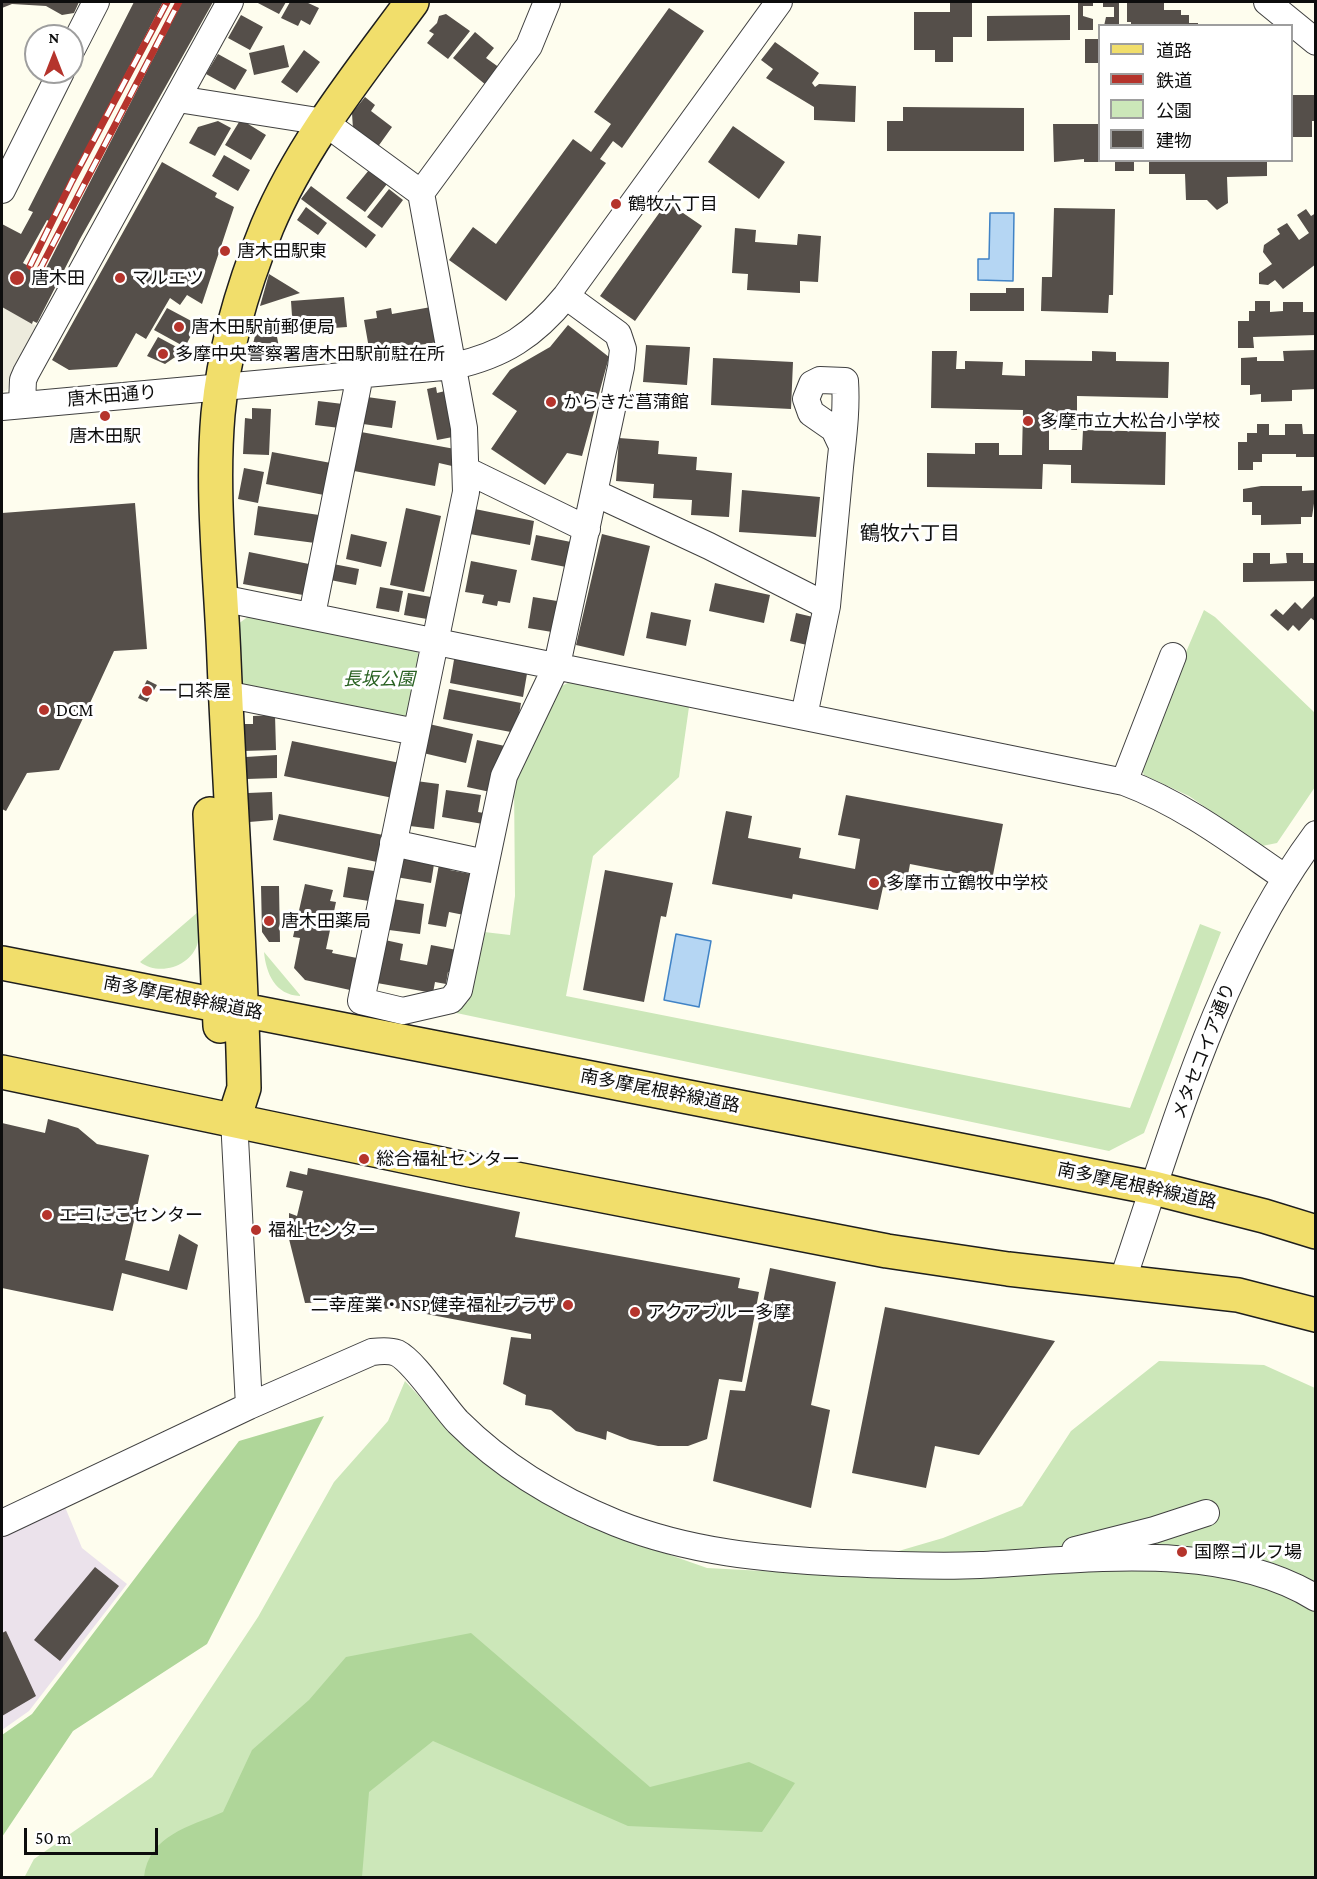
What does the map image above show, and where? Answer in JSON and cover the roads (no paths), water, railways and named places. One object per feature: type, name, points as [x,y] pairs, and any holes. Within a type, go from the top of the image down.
[{"type":"main road","points":[[313,120],[386,2]]},
{"type":"main road","points":[[230,1007],[195,489],[195,442],[211,388],[218,308],[248,220],[272,168],[412,2]]},
{"type":"main road","points":[[211,388],[217,435],[225,694],[230,1007],[226,1090],[234,1119]]},
{"type":"main road","name":"南多摩尾根幹線道路","points":[[2,963],[1154,1188],[1254,1213],[1316,1232]]},
{"type":"main road","points":[[2,1072],[470,1170],[887,1251],[1008,1269],[1238,1295],[1316,1316]]},
{"type":"street","points":[[84,26],[96,2]]},
{"type":"street","points":[[8,397],[23,380],[230,2]]},
{"type":"street","points":[[421,193],[529,46],[547,2]]},
{"type":"street","name":"唐木田通り","points":[[8,397],[211,388],[454,366],[491,356],[518,342],[544,323],[566,296],[779,2]]},
{"type":"street","points":[[1267,2],[1316,42]]},
{"type":"street","points":[[2,190],[11,151],[53,84]]},
{"type":"street","points":[[178,99],[313,120],[421,193],[454,366],[468,471],[466,492],[361,1001],[403,1011],[451,1000],[459,990],[504,776],[557,665],[595,493],[623,349],[618,334],[566,296]]},
{"type":"street","points":[[312,615],[360,375]]},
{"type":"street","points":[[804,716],[827,606],[842,446]]},
{"type":"street","points":[[468,471],[587,530]]},
{"type":"street","points":[[595,493],[709,546],[827,606]]},
{"type":"street","points":[[221,598],[1124,782],[1154,793],[1179,806],[1284,877]]},
{"type":"street","points":[[1124,782],[1173,656]]},
{"type":"street","points":[[225,694],[416,732]]},
{"type":"street","name":"メタセコイア通り","points":[[1122,1282],[1215,1017],[1240,958],[1284,877],[1316,834]]},
{"type":"street","points":[[393,843],[485,863]]},
{"type":"street","points":[[234,1119],[249,1406]]},
{"type":"street","points":[[2,1523],[249,1406],[372,1352],[385,1350],[398,1354],[458,1422],[504,1461],[552,1493],[592,1514],[655,1537],[711,1551],[822,1562],[924,1567],[1028,1561],[1198,1561],[1266,1575],[1316,1598]]},
{"type":"street","points":[[1028,1561],[1154,1530],[1206,1513]]},
{"type":"water","points":[[990,213],[1014,213],[1013,281],[978,280],[978,259],[989,259]]},
{"type":"water","points":[[676,934],[711,941],[699,1007],[664,1000]]},
{"type":"railway","points":[[30,266],[72,181],[167,2]]},
{"type":"railway","points":[[39,271],[179,2]]},
{"type":"place","name":"鶴牧六丁目","points":[[616,204]]},
{"type":"place","name":"唐木田駅東","points":[[225,251]]},
{"type":"place","name":"唐木田","points":[[17,278]]},
{"type":"place","name":"マルエツ","points":[[120,278]]},
{"type":"place","name":"唐木田駅前郵便局","points":[[179,327]]},
{"type":"place","name":"多摩中央警察署唐木田駅前駐在所","points":[[163,354]]},
{"type":"place","name":"からきだ菖蒲館","points":[[551,402]]},
{"type":"place","name":"唐木田駅","points":[[105,416]]},
{"type":"place","name":"多摩市立大松台小学校","points":[[1028,421]]},
{"type":"place","name":"一口茶屋","points":[[147,691]]},
{"type":"place","name":"DCM","points":[[44,710]]},
{"type":"place","name":"多摩市立鶴牧中学校","points":[[874,883]]},
{"type":"place","name":"唐木田薬局","points":[[269,921]]},
{"type":"place","name":"総合福祉センター","points":[[364,1159]]},
{"type":"place","name":"エコにこセンター","points":[[47,1215]]},
{"type":"place","name":"福祉センター","points":[[256,1230]]},
{"type":"place","name":"二幸産業・NSP健幸福祉プラザ","points":[[568,1305]]},
{"type":"place","name":"アクアブルー多摩","points":[[635,1312]]},
{"type":"place","name":"国際ゴルフ場","points":[[1182,1552]]},
{"type":"district","name":"鶴牧六丁目","points":[[910,534]]},
{"type":"park label","name":"長坂公園","points":[[379,679]]}]
